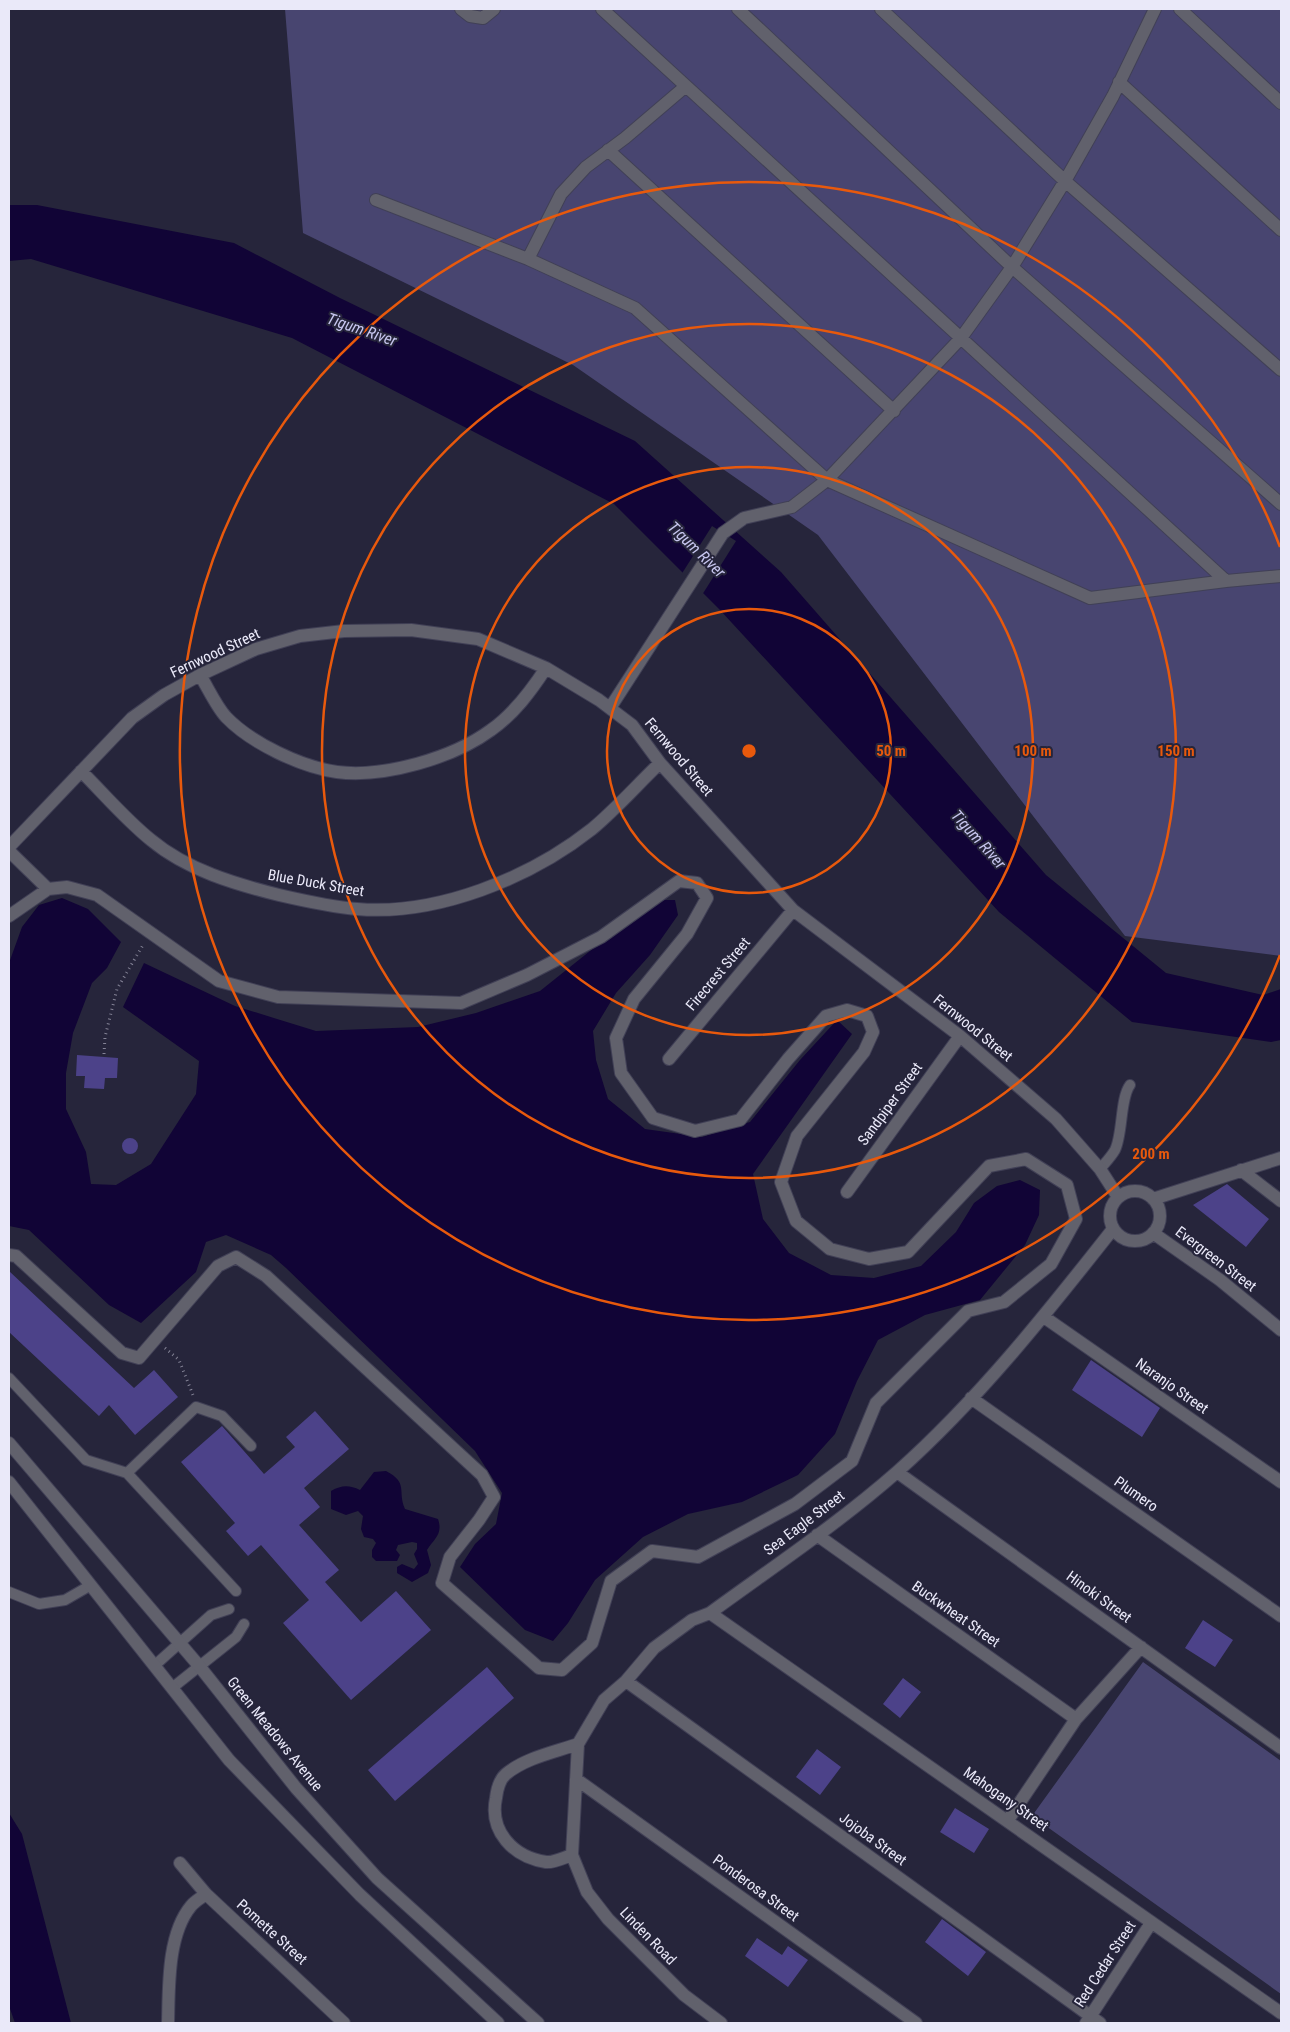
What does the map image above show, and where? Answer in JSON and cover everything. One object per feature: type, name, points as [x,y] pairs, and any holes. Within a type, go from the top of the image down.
[{"type":"street","points":[[461,9],[470,16],[483,18],[494,9]]},
{"type":"street","points":[[602,9],[1226,581]]},
{"type":"street","points":[[738,9],[1012,267],[1281,504]]},
{"type":"street","points":[[881,9],[1065,181],[1281,370]]},
{"type":"street","points":[[610,708],[723,533],[744,518],[792,507],[827,480],[961,338],[1012,267],[1065,181],[1119,82],[1155,9]]},
{"type":"street","points":[[1180,9],[1281,103]]},
{"type":"street","points":[[1119,82],[1281,230]]},
{"type":"street","points":[[528,258],[561,194],[586,167],[686,86]]},
{"type":"street","points":[[608,150],[894,411]]},
{"type":"street","points":[[376,200],[528,258],[635,308],[827,480],[1090,598],[1281,576]]},
{"type":"street","name":"Fernwood Street","points":[[9,849],[132,718],[164,695],[200,675],[256,649],[300,636],[344,631],[411,630],[478,639],[546,668],[610,708],[632,725],[660,763],[793,910],[960,1036],[1056,1119],[1100,1169],[1118,1197]]},
{"type":"street","points":[[200,675],[226,716],[257,742],[296,760],[337,772],[376,771],[426,761],[457,751],[482,736],[514,710],[546,668]]},
{"type":"street","name":"Blue Duck Street","points":[[81,771],[152,841],[196,868],[242,886],[312,902],[358,909],[397,909],[463,897],[528,871],[592,829],[660,763]]},
{"type":"street","points":[[9,849],[48,889]]},
{"type":"street","points":[[9,916],[48,889],[67,887],[97,895],[218,981],[278,997],[460,1003],[527,975],[601,937],[679,880],[697,883],[707,898],[687,934],[634,999],[616,1038],[621,1073],[653,1118],[695,1131],[740,1120],[788,1059],[826,1016],[847,1010],[867,1016],[873,1032],[864,1052],[797,1136],[781,1182],[796,1221],[830,1249],[869,1259],[908,1252],[989,1166],[1026,1159],[1067,1185],[1076,1219],[1051,1264],[1004,1302],[968,1311],[876,1403],[852,1461],[795,1504],[698,1557],[652,1551],[611,1581],[592,1643],[562,1670],[539,1668],[442,1583],[450,1557],[479,1520],[494,1497],[482,1475],[266,1276],[236,1257],[218,1266],[140,1358],[122,1353],[16,1256],[9,1255]]},
{"type":"street","name":"Firecrest Street","points":[[669,1059],[793,910]]},
{"type":"street","name":"Sandpiper Street","points":[[847,1192],[960,1036]]},
{"type":"street","points":[[1153,1199],[1281,1158]]},
{"type":"street","points":[[1241,1170],[1281,1201]]},
{"type":"street","points":[[1140,1191],[1153,1199],[1160,1216],[1153,1233],[1137,1241],[1119,1236],[1113,1229],[1109,1216],[1113,1203],[1118,1197],[1124,1193],[1140,1191]]},
{"type":"street","name":"Sea Eagle Street","points":[[572,1855],[578,1744],[604,1700],[626,1681],[654,1648],[692,1620],[710,1613],[817,1535],[897,1472],[971,1398],[1044,1316],[1113,1229]]},
{"type":"street","name":"Evergreen Street","points":[[1153,1233],[1220,1280],[1281,1330]]},
{"type":"street","name":"Naranjo Street","points":[[1044,1316],[1281,1482]]},
{"type":"street","name":"Plumero","points":[[971,1398],[1281,1616]]},
{"type":"street","name":"Green Meadows Avenue","points":[[9,1443],[200,1667],[296,1788],[378,1878],[538,2023]]},
{"type":"street","name":"Hinoki Street","points":[[897,1472],[1281,1746]]},
{"type":"street","points":[[9,1482],[236,1768],[360,1895],[498,2023]]},
{"type":"street","name":"Buckwheat Street","points":[[817,1535],[1076,1719]]},
{"type":"street","name":"Mahogany Street","points":[[710,1613],[1281,2013]]},
{"type":"street","points":[[1008,1820],[1076,1719],[1141,1647]]},
{"type":"street","name":"Jojoba Street","points":[[626,1681],[1092,2021]]},
{"type":"street","points":[[572,1855],[548,1862],[524,1855],[499,1834],[494,1820],[494,1807],[497,1790],[505,1775],[524,1763],[578,1744]]},
{"type":"street","name":"Ponderosa Street","points":[[576,1779],[916,2023]]},
{"type":"street","name":"Linden Road","points":[[572,1855],[586,1892],[608,1919],[684,1995],[722,2023]]},
{"type":"street","name":"Pomette Street","points":[[180,1863],[206,1894],[344,2023]]},
{"type":"street","points":[[168,2023],[169,1972],[180,1923],[192,1905],[206,1894]]},
{"type":"street","name":"Red Cedar Street","points":[[1092,2021],[1151,1923]]},
{"type":"lane","points":[[1100,1169],[1115,1150],[1123,1117],[1125,1094],[1130,1085]]},
{"type":"lane","points":[[9,1378],[86,1460],[127,1473],[236,1591]]},
{"type":"lane","points":[[127,1473],[196,1408],[222,1416],[251,1446]]},
{"type":"lane","points":[[9,1592],[39,1604],[65,1600],[91,1585]]},
{"type":"lane","points":[[154,1666],[211,1615],[229,1609]]},
{"type":"lane","points":[[172,1688],[236,1637],[244,1624]]},
{"type":"path","points":[[104,1054],[105,1036],[117,989],[149,933]]},
{"type":"path","points":[[155,1339],[179,1360],[196,1408]]},
{"type":"shaded area","points":[[285,9],[1281,9],[1281,956],[1125,936],[818,535],[573,365],[303,233]]},
{"type":"shaded area","points":[[1143,1662],[1281,1761],[1281,1994],[1032,1816]]},
{"type":"water","name":"Tigum River","points":[[9,205],[37,205],[234,243],[340,298],[635,441],[781,572],[1046,875],[1166,973],[1263,995],[1281,989],[1281,1040],[1271,1042],[1132,1022],[999,912],[720,610],[614,504],[292,338],[31,259],[9,261]]},
{"type":"water","points":[[62,898],[88,909],[121,942],[107,968],[92,983],[73,1033],[66,1073],[66,1109],[86,1152],[91,1184],[116,1185],[151,1164],[196,1094],[199,1061],[123,1007],[144,963],[235,1006],[316,1031],[418,1027],[476,1013],[540,991],[595,947],[660,900],[675,900],[678,915],[650,955],[616,993],[593,1031],[596,1060],[608,1099],[645,1129],[702,1137],[750,1122],[800,1060],[837,1020],[852,1034],[753,1174],[763,1219],[789,1253],[831,1275],[874,1278],[921,1266],[956,1232],[974,1203],[997,1186],[1020,1180],[1040,1190],[1039,1215],[1025,1245],[980,1300],[925,1315],[878,1340],[857,1381],[835,1434],[798,1475],[742,1502],[688,1514],[643,1537],[595,1580],[568,1623],[553,1641],[525,1630],[460,1567],[475,1544],[496,1524],[502,1493],[475,1451],[271,1255],[226,1235],[206,1242],[196,1272],[141,1323],[109,1305],[29,1230],[9,1226],[9,963],[22,927],[39,905]]},
{"type":"water","points":[[386,1471],[398,1479],[405,1509],[438,1519],[439,1532],[427,1550],[431,1565],[428,1573],[412,1582],[397,1573],[397,1567],[402,1564],[414,1569],[418,1564],[414,1554],[417,1549],[417,1543],[412,1542],[398,1545],[396,1550],[400,1555],[397,1561],[376,1561],[372,1557],[372,1550],[376,1543],[373,1539],[364,1537],[361,1529],[363,1516],[358,1511],[346,1515],[331,1509],[331,1491],[346,1486],[360,1490],[374,1472]]},
{"type":"water","points":[[9,1813],[22,1834],[71,2023],[15,2023],[9,2006]]},
{"type":"pier","points":[[712,526],[736,541],[702,595],[681,575]]},
{"type":"building","points":[[77,1055],[118,1058],[117,1078],[105,1078],[104,1089],[84,1088],[85,1076],[76,1076]]},
{"type":"building","points":[[130,1138],[138,1146],[130,1154],[122,1146]]},
{"type":"building","points":[[1227,1184],[1269,1219],[1246,1247],[1193,1205]]},
{"type":"building","points":[[9,1271],[134,1388],[154,1370],[178,1397],[135,1435],[109,1405],[99,1416],[9,1332]]},
{"type":"building","points":[[1091,1360],[1160,1408],[1142,1437],[1072,1390]]},
{"type":"building","points":[[315,1411],[349,1449],[304,1488],[320,1507],[299,1525],[339,1570],[325,1582],[361,1622],[396,1591],[431,1630],[351,1700],[283,1623],[309,1600],[261,1545],[248,1556],[226,1531],[235,1523],[181,1462],[222,1426],[264,1474],[295,1447],[286,1437]]},
{"type":"building","points":[[1203,1620],[1233,1640],[1215,1667],[1185,1648]]},
{"type":"building","points":[[487,1667],[514,1698],[395,1801],[368,1770]]},
{"type":"building","points":[[903,1678],[921,1692],[900,1718],[883,1704]]},
{"type":"building","points":[[817,1749],[841,1767],[820,1795],[796,1777]]},
{"type":"building","points":[[955,1808],[989,1829],[974,1853],[940,1832]]},
{"type":"building","points":[[942,1919],[986,1952],[968,1976],[925,1942]]},
{"type":"building","points":[[757,1938],[782,1955],[788,1946],[808,1960],[788,1987],[745,1956]]}]
